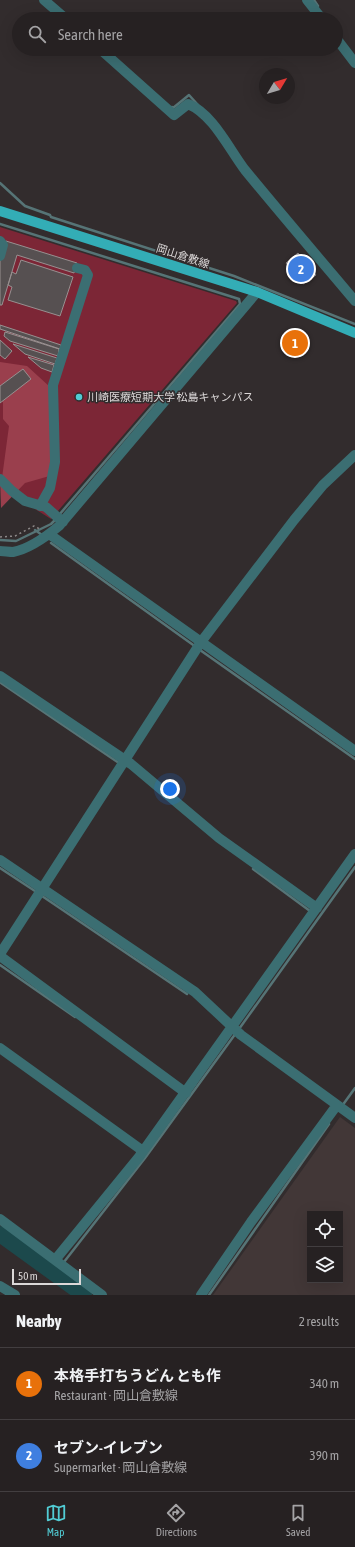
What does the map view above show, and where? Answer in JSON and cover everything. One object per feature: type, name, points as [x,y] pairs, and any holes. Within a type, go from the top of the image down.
[{"type":"main road","name":"岡山倉敷線","points":[[0,211],[257,292],[355,333]]},
{"type":"street","points":[[44,0],[58,12]]},
{"type":"street","points":[[308,0],[317,12]]},
{"type":"street","points":[[343,47],[355,63]]},
{"type":"street","points":[[108,56],[174,115],[188,104],[195,107],[220,132],[244,168],[355,301]]},
{"type":"street","points":[[0,241],[3,245],[0,256]]},
{"type":"street","points":[[40,506],[50,488],[55,462],[53,385],[88,275],[85,270],[77,268]]},
{"type":"street","points":[[0,551],[13,552],[49,534],[59,519],[257,292]]},
{"type":"street","points":[[186,1093],[0,955],[198,646],[294,520],[323,486],[355,455]]},
{"type":"street","points":[[0,479],[25,501],[46,507],[59,519]]},
{"type":"street","points":[[49,534],[198,646],[355,751]]},
{"type":"street","points":[[0,676],[123,764],[314,911]]},
{"type":"street","points":[[60,1264],[186,1093],[236,1031],[314,911],[355,854]]},
{"type":"street","points":[[0,860],[40,891],[195,992],[236,1031],[355,1118]]},
{"type":"street","points":[[0,1048],[142,1153]]},
{"type":"street","points":[[201,1295],[251,1222],[341,1108]]},
{"type":"street","points":[[0,1219],[102,1295]]},
{"type":"street","points":[[0,1286],[15,1295]]},
{"type":"path","points":[[0,537],[15,536],[34,526],[36,527]]},
{"type":"shaded area","name":"川崎医療短期大学 松島キャンパス","points":[[0,227],[236,301],[237,303],[51,519],[0,487]]},
{"type":"shaded area","points":[[0,362],[27,366],[50,387],[53,475],[25,483],[1,508],[0,478],[2,478],[9,426],[3,419],[3,402],[0,402]]},
{"type":"shaded area","points":[[340,1117],[355,1128],[355,1295],[213,1295]]},
{"type":"building","points":[[6,241],[77,263],[74,273],[17,255],[2,305],[0,305],[0,261]]},
{"type":"building","points":[[298,253],[316,275],[303,284],[286,263]]},
{"type":"building","points":[[21,260],[73,277],[60,316],[8,300],[12,287],[8,285],[12,272],[16,274]]},
{"type":"building","points":[[0,325],[61,345],[60,349],[0,329]]},
{"type":"building","points":[[5,332],[59,349],[58,356],[10,341],[4,336]]},
{"type":"building","points":[[292,333],[304,348],[294,356],[290,351],[294,348],[285,338]]},
{"type":"building","points":[[0,340],[12,351],[5,359],[0,355]]},
{"type":"building","points":[[13,344],[57,358],[55,364],[25,354]]},
{"type":"building","points":[[28,357],[54,365],[52,372],[41,368]]},
{"type":"building","points":[[23,369],[31,379],[0,403],[0,386]]},
{"type":"waterway","points":[[314,0],[318,6]]},
{"type":"waterway","points":[[172,107],[173,108],[189,95],[198,105]]},
{"type":"waterway","points":[[0,183],[25,206],[50,215],[51,217],[234,276],[355,324]]},
{"type":"waterway","points":[[0,224],[239,299],[240,304],[59,515]]},
{"type":"waterway","points":[[0,540],[16,541],[51,524],[56,519]]},
{"type":"waterway","points":[[35,530],[42,535]]},
{"type":"waterway","points":[[51,543],[196,647]]},
{"type":"waterway","points":[[200,650],[355,759]]},
{"type":"waterway","points":[[1,683],[119,763]]},
{"type":"waterway","points":[[239,1029],[355,867]]},
{"type":"waterway","points":[[0,868],[38,893]]},
{"type":"waterway","points":[[253,869],[310,911]]},
{"type":"waterway","points":[[42,896],[187,994]]},
{"type":"waterway","points":[[0,965],[75,1017]]},
{"type":"waterway","points":[[64,1262],[145,1158],[236,1033]]},
{"type":"waterway","points":[[342,1106],[355,1088]]},
{"type":"waterway","points":[[209,1295],[329,1124]]},
{"type":"waterway","points":[[0,1234],[84,1295]]},
{"type":"waterway","points":[[55,1274],[61,1266]]},
{"type":"place","name":"セブン-イレブン","points":[[301,269]]},
{"type":"place","name":"本格手打ちうどん とも作","points":[[295,343]]},
{"type":"place","name":"川崎医療短期大学 松島キャンパス","points":[[79,397]]}]
